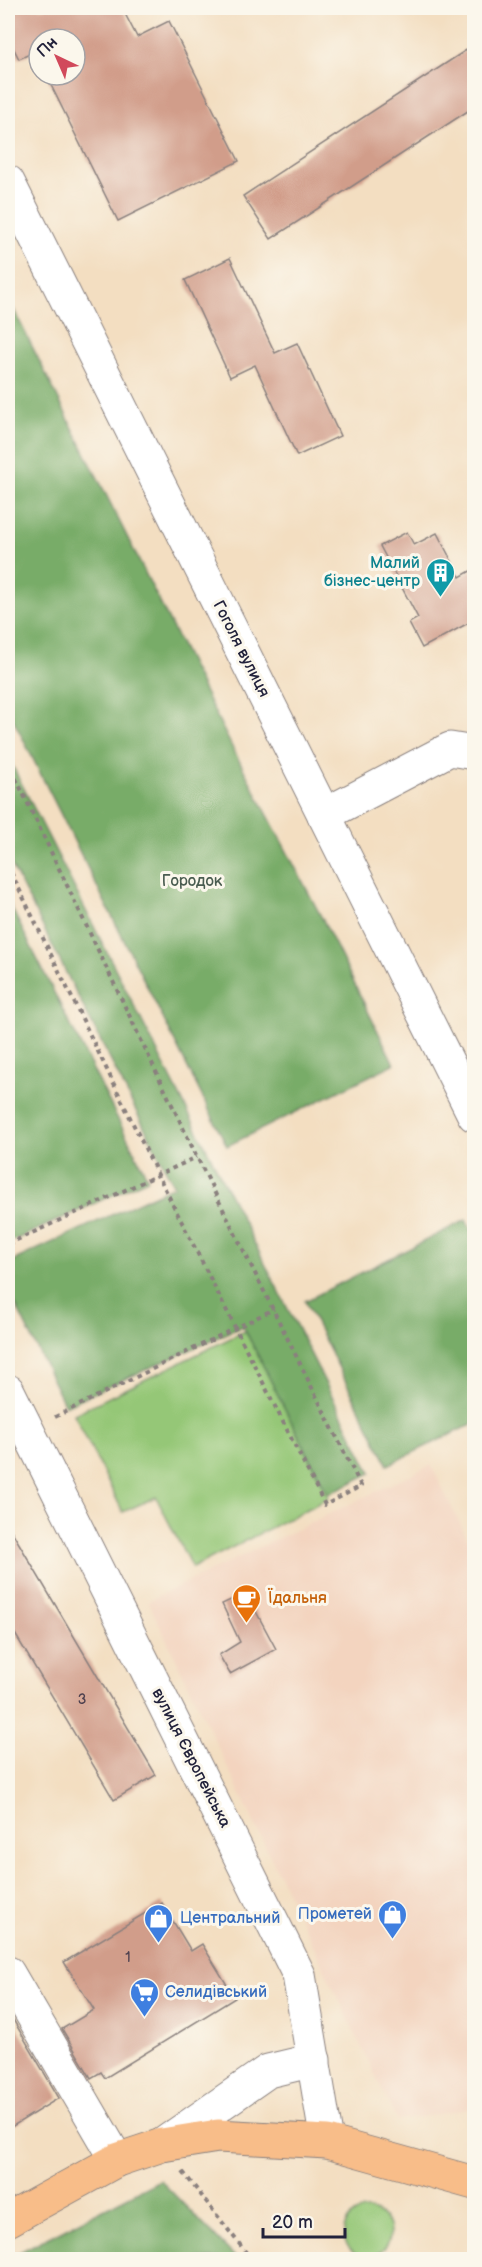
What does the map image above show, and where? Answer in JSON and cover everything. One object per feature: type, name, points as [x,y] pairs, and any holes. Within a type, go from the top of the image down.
[{"type":"main road","points":[[8,2220],[117,2160],[162,2145],[218,2136],[327,2142],[474,2183]]},
{"type":"street","name":"Гоголя вулиця","points":[[8,182],[474,1115]]},
{"type":"street","points":[[324,815],[450,749],[474,753]]},
{"type":"street","name":"вулиця Європейська","points":[[8,1390],[299,1975],[327,2142]]},
{"type":"street","points":[[8,1973],[117,2160]]},
{"type":"street","points":[[162,2145],[268,2070],[314,2060]]},
{"type":"path","points":[[8,762],[197,1157],[361,1486],[325,1505],[158,1175],[8,866]]},
{"type":"path","points":[[8,1244],[197,1157]]},
{"type":"path","points":[[27,1431],[274,1309]]},
{"type":"path","points":[[162,2145],[252,2259]]},
{"type":"shaded area","name":"Прометей","points":[[431,1465],[474,1552],[474,2108],[397,2121],[148,1601]]},
{"type":"green space","name":"Городок","points":[[8,298],[234,751],[324,922],[394,1064],[227,1146],[8,709]]},
{"type":"green space","points":[[8,757],[371,1473],[328,1494],[243,1326],[65,1406],[8,1289],[8,1263],[174,1186],[8,858]]},
{"type":"green space","points":[[8,901],[148,1179],[8,1243]]},
{"type":"green space","points":[[466,1220],[474,1236],[474,1423],[388,1465],[305,1301]]},
{"type":"green space","points":[[247,1330],[329,1498],[192,1568],[156,1497],[123,1512],[74,1414]]},
{"type":"green space","points":[[160,2180],[237,2259],[8,2259],[8,2258]]},
{"type":"green space","points":[[367,2210],[383,2217],[390,2233],[383,2249],[367,2256],[351,2249],[344,2233],[351,2217]]},
{"type":"building","points":[[8,8],[122,8],[137,37],[169,21],[239,161],[118,221],[52,87],[87,87],[87,27],[27,27],[27,55],[19,59],[8,37]]},
{"type":"building","points":[[474,45],[474,107],[271,239],[243,196]]},
{"type":"building","points":[[230,258],[275,353],[297,343],[340,436],[297,456],[255,365],[230,377],[185,280]]},
{"type":"building","name":"Малий бізнес-центр","points":[[407,532],[414,545],[437,533],[460,577],[474,569],[474,620],[422,648],[409,623],[418,618],[380,546]]},
{"type":"building","points":[[8,1525],[156,1775],[114,1800],[8,1622]]},
{"type":"building","name":"Їдальня","points":[[246,1593],[276,1649],[230,1674],[219,1655],[240,1642],[222,1604]]},
{"type":"building","points":[[162,1903],[191,1951],[202,1944],[235,1998],[105,2078],[101,2072],[91,2078],[62,2029],[94,2010],[64,1962]]},
{"type":"building","points":[[8,2011],[59,2098],[8,2129]]},
{"type":"place","name":"Малий бізнес-центр","points":[[441,598]]},
{"type":"place","name":"Їдальня","points":[[247,1624]]},
{"type":"place","name":"Прометей","points":[[393,1940]]},
{"type":"place","name":"Центральний","points":[[159,1944]]},
{"type":"place","name":"Селидівський","points":[[144,2018]]}]
